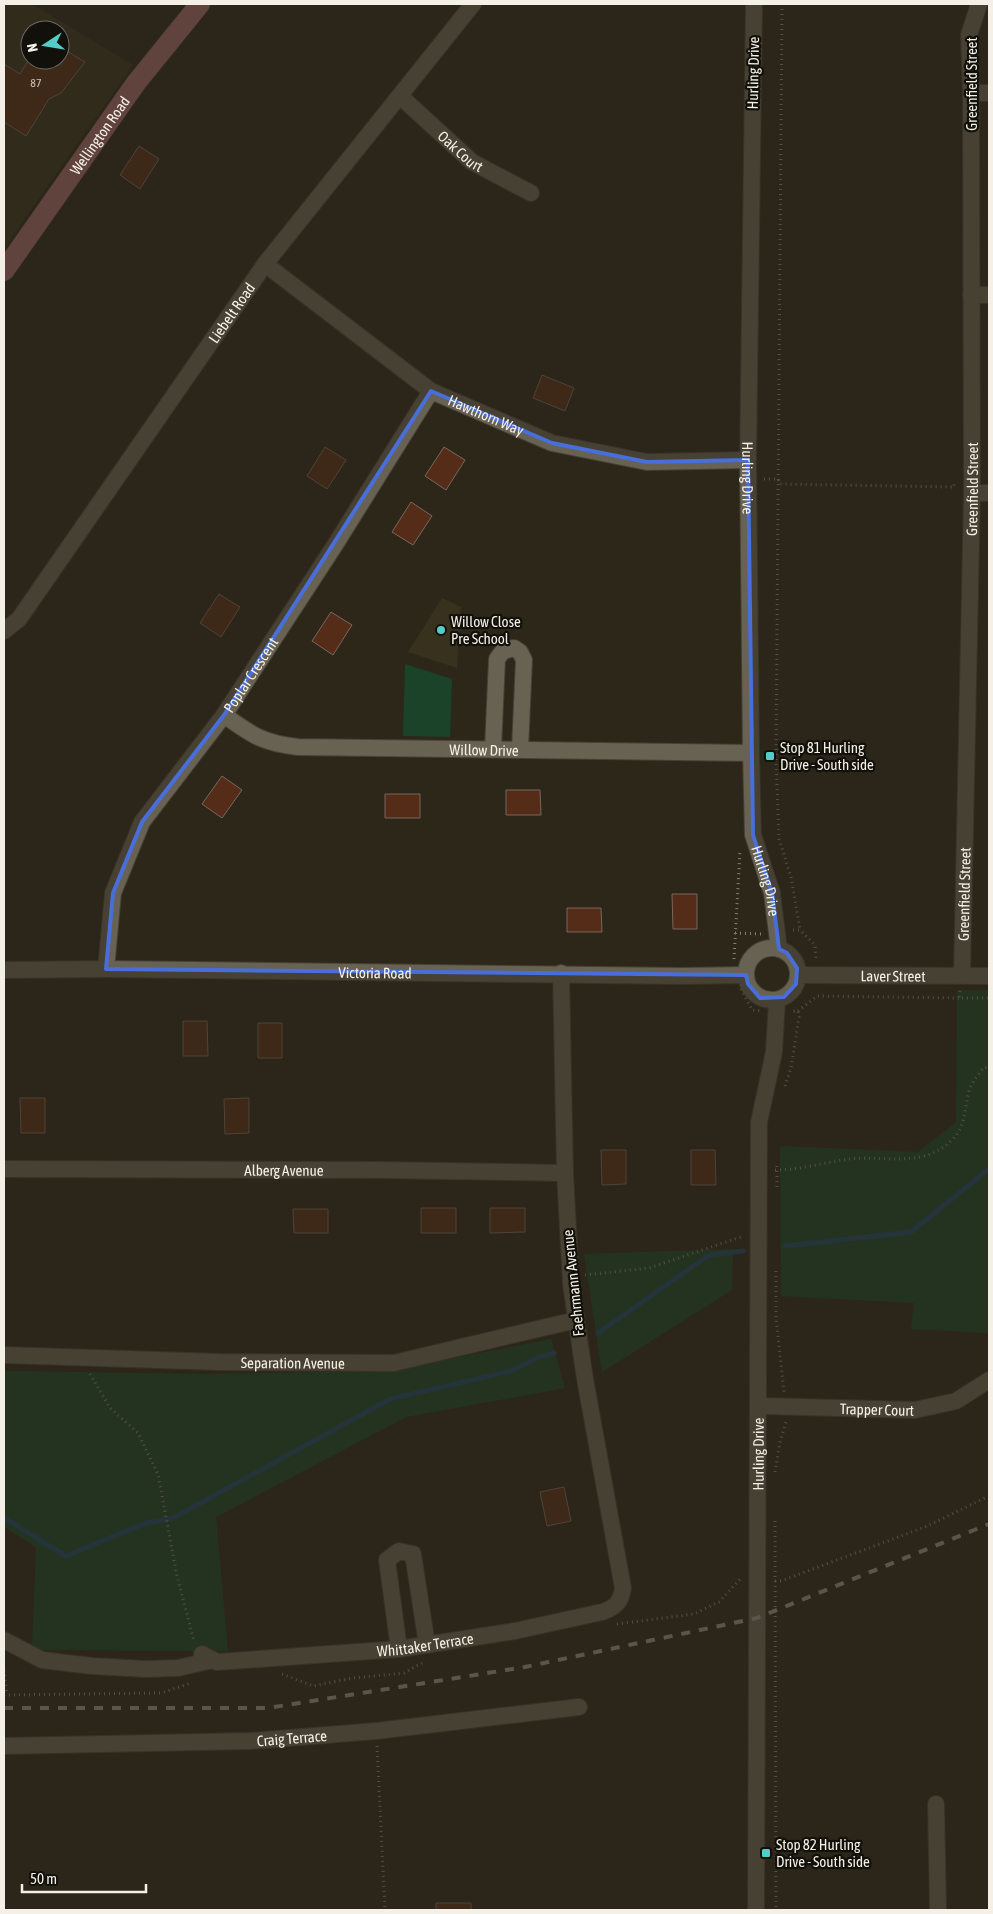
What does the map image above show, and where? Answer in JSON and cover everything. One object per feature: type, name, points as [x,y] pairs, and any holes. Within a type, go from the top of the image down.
[{"type":"main road","name":"Wellington Road","points":[[4,270],[136,84],[200,4]]},
{"type":"street","name":"Liebelt Road","points":[[4,631],[19,619],[265,264],[472,4]]},
{"type":"street","name":"Hurling Drive","points":[[754,4],[748,460],[753,835],[772,893],[779,949]]},
{"type":"street","name":"Greenfield Street","points":[[962,975],[972,493],[971,93],[969,35],[979,4]]},
{"type":"street","points":[[971,93],[989,93]]},
{"type":"street","name":"Oak Court","points":[[400,96],[472,162],[531,193]]},
{"type":"street","name":"Hawthorn Way","points":[[265,264],[431,391],[552,443],[647,462],[748,460]]},
{"type":"street","points":[[971,295],[989,295]]},
{"type":"street","name":"Poplar Crescent","points":[[106,969],[113,893],[142,822],[224,715],[431,391]]},
{"type":"street","points":[[972,493],[989,493]]},
{"type":"street","points":[[494,749],[498,659],[503,651],[514,648],[520,652],[524,660],[520,749]]},
{"type":"street","name":"Willow Drive","points":[[224,715],[258,739],[275,744],[324,748],[751,753]]},
{"type":"street","points":[[767,949],[779,949],[787,953],[793,960],[798,975],[791,992],[777,1006],[760,998],[753,992],[748,984],[746,975],[752,958],[758,952],[767,949]]},
{"type":"street","name":"Victoria Road","points":[[4,970],[106,969],[682,976],[746,975]]},
{"type":"street","name":"Faehrmann Avenue","points":[[561,974],[565,1173],[570,1277],[585,1379],[624,1588]]},
{"type":"street","name":"Laver Street","points":[[798,975],[989,976]]},
{"type":"street","name":"Hurling Drive","points":[[756,1910],[759,1122],[774,1052],[777,1006]]},
{"type":"street","name":"Alberg Avenue","points":[[4,1169],[382,1170],[565,1173]]},
{"type":"street","name":"Separation Avenue","points":[[4,1355],[220,1362],[394,1363],[576,1320]]},
{"type":"street","name":"Trapper Court","points":[[758,1406],[915,1410],[956,1401],[989,1380]]},
{"type":"street","points":[[399,1648],[387,1560],[399,1551],[413,1554],[427,1644]]},
{"type":"street","name":"Whittaker Terrace","points":[[4,1640],[42,1660],[146,1670],[178,1668],[208,1657],[217,1662],[272,1659],[399,1648],[515,1631],[602,1612],[618,1603],[624,1588]]},
{"type":"street","name":"Craig Terrace","points":[[4,1746],[250,1741],[376,1730],[578,1707]]},
{"type":"street","points":[[936,1804],[938,1910]]},
{"type":"path","points":[[782,4],[780,484],[776,759],[779,839],[792,877],[800,930]]},
{"type":"path","points":[[748,480],[778,479],[780,484]]},
{"type":"path","points":[[780,484],[954,486],[954,479]]},
{"type":"path","points":[[782,1095],[794,1052],[798,1011],[817,996],[959,998]]},
{"type":"path","points":[[777,1006],[798,1011]]},
{"type":"path","points":[[758,1170],[791,1170],[851,1159],[908,1160],[926,1157],[951,1140],[963,1124],[969,1089],[983,1068],[989,1067]]},
{"type":"path","points":[[777,1160],[777,1195]]},
{"type":"path","points":[[570,1277],[649,1268],[744,1236],[744,1231]]},
{"type":"path","points":[[775,1263],[780,1365],[788,1407],[775,1474]]},
{"type":"path","points":[[81,1357],[110,1408],[138,1433],[158,1474],[191,1635],[208,1657]]},
{"type":"path","points":[[757,1580],[781,1581],[925,1528],[989,1496]]},
{"type":"path","points":[[775,1513],[776,1910]]},
{"type":"path","points":[[4,1670],[7,1695]]},
{"type":"path","points":[[376,1730],[385,1910]]},
{"type":"highlighted area","points":[[431,391],[552,443],[647,462],[748,460],[753,835],[772,893],[779,949],[787,953],[797,968],[796,984],[784,997],[760,998],[748,984],[746,975],[106,969],[113,893],[142,822],[224,715]]},
{"type":"shaded area","points":[[4,4],[32,4],[58,20],[20,20],[20,70],[70,70],[70,27],[133,65],[4,248]]},
{"type":"shaded area","name":"Willow Close Pre School","points":[[442,598],[461,607],[457,668],[408,652]]},
{"type":"green space","points":[[405,664],[452,679],[450,737],[403,736]]},
{"type":"green space","points":[[957,990],[989,990],[989,1333],[911,1329],[914,1303],[781,1296],[780,1146],[918,1152],[956,1122]]},
{"type":"green space","points":[[733,1249],[732,1290],[602,1372],[584,1254]]},
{"type":"green space","points":[[551,1339],[565,1388],[406,1417],[216,1517],[228,1651],[32,1650],[36,1547],[4,1527],[4,1371],[217,1374],[388,1371]]},
{"type":"building","points":[[70,53],[85,62],[61,93],[49,99],[26,136],[4,122],[4,64],[20,74],[22,70],[70,70]]},
{"type":"building","points":[[139,146],[159,159],[140,189],[120,175]]},
{"type":"building","points":[[542,375],[574,388],[565,411],[533,398]]},
{"type":"building","points":[[325,447],[346,460],[327,489],[307,476]]},
{"type":"building","points":[[444,447],[465,460],[446,490],[425,476]]},
{"type":"building","points":[[411,502],[432,516],[413,545],[392,532]]},
{"type":"building","points":[[219,594],[240,607],[221,637],[200,623]]},
{"type":"building","points":[[331,612],[352,625],[333,655],[312,641]]},
{"type":"building","points":[[222,776],[242,790],[222,818],[202,804]]},
{"type":"building","points":[[506,790],[540,790],[541,815],[506,815]]},
{"type":"building","points":[[385,794],[420,794],[420,818],[385,818]]},
{"type":"building","points":[[672,894],[697,894],[697,929],[673,929]]},
{"type":"building","points":[[567,908],[601,908],[602,932],[567,932]]},
{"type":"building","points":[[183,1021],[207,1021],[208,1056],[183,1056]]},
{"type":"building","points":[[258,1023],[282,1023],[282,1058],[258,1058]]},
{"type":"building","points":[[20,1098],[45,1098],[45,1133],[21,1133]]},
{"type":"building","points":[[249,1098],[249,1133],[225,1134],[224,1099]]},
{"type":"building","points":[[601,1150],[626,1150],[626,1184],[602,1185]]},
{"type":"building","points":[[691,1150],[715,1150],[716,1185],[691,1185]]},
{"type":"building","points":[[421,1208],[456,1208],[456,1233],[421,1233]]},
{"type":"building","points":[[490,1208],[525,1208],[525,1232],[490,1233]]},
{"type":"building","points":[[293,1209],[328,1209],[328,1233],[294,1233]]},
{"type":"building","points":[[564,1487],[571,1521],[547,1526],[540,1492]]},
{"type":"building","points":[[436,1903],[471,1903],[471,1910],[436,1910]]},
{"type":"waterway","points":[[785,1246],[911,1232],[989,1169]]},
{"type":"waterway","points":[[598,1333],[709,1255],[743,1251]]},
{"type":"waterway","points":[[4,1518],[66,1556],[146,1523],[173,1518],[390,1399],[511,1371],[537,1358],[554,1353]]},
{"type":"railway","points":[[4,1708],[268,1708],[525,1667],[757,1618],[989,1524]]},
{"type":"place","name":"Willow Close Pre School","points":[[441,630]]},
{"type":"place","name":"Stop 81 Hurling Drive - South side","points":[[770,756]]},
{"type":"place","name":"Stop 82 Hurling Drive - South side","points":[[766,1853]]}]
